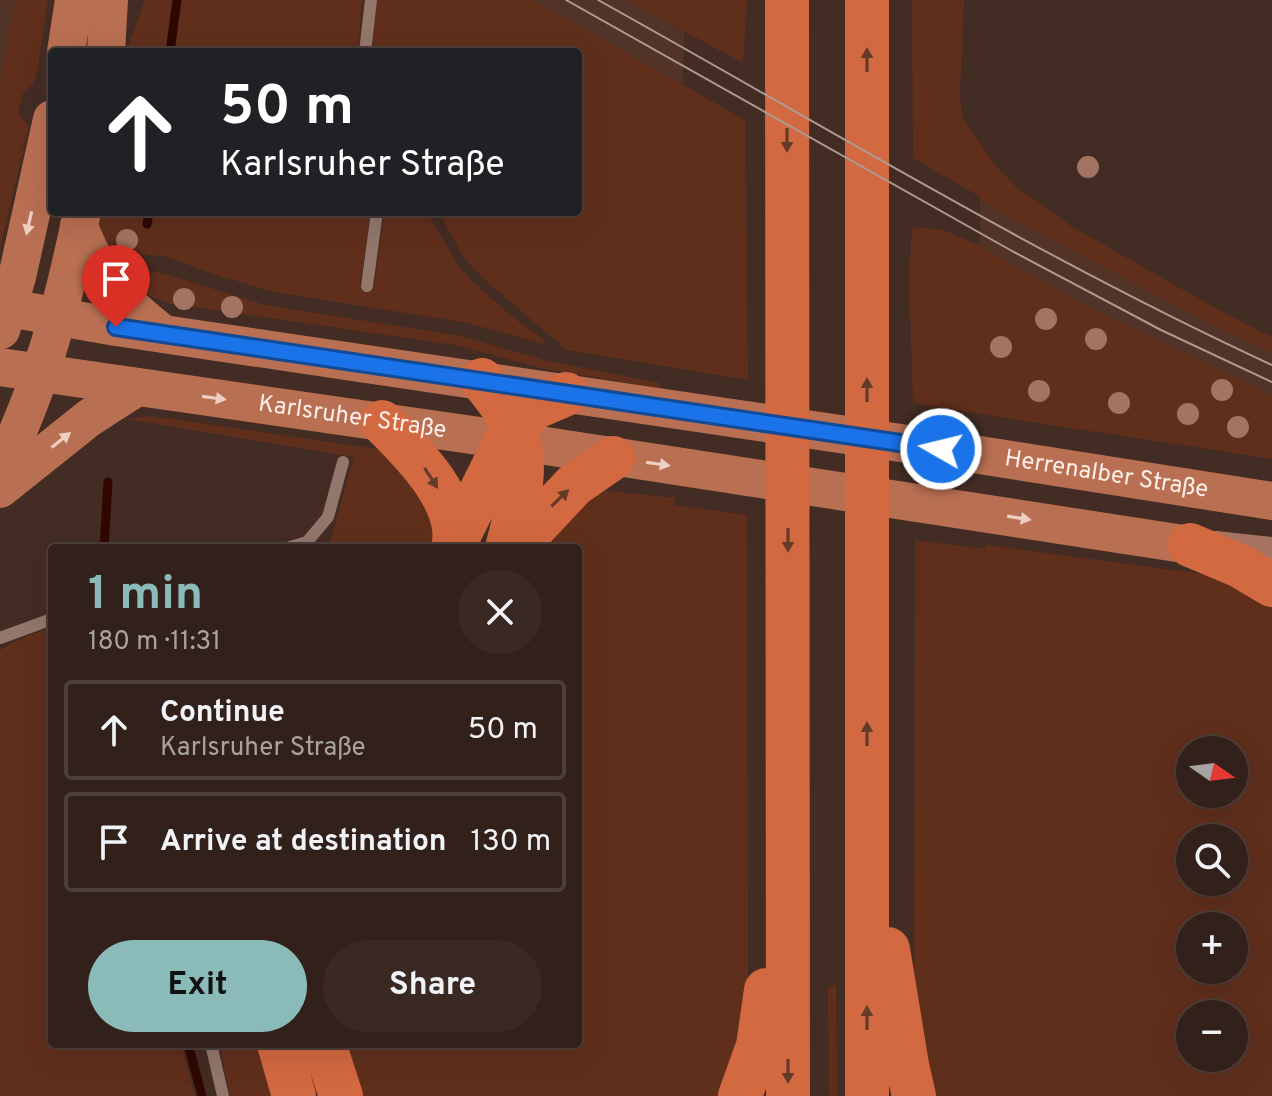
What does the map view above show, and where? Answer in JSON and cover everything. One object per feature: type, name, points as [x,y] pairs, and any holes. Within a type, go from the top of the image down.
[{"type":"highway","points":[[787,0],[788,1096]]},
{"type":"highway","points":[[867,0],[867,1096]]},
{"type":"highway","points":[[482,380],[513,436],[521,467],[518,504],[508,544]]},
{"type":"highway","points":[[455,544],[513,436],[536,407],[566,394]]},
{"type":"highway","points":[[382,422],[430,475],[452,521],[454,544]]},
{"type":"highway","points":[[519,544],[574,485],[613,458]]},
{"type":"highway","points":[[1190,545],[1240,566],[1272,585]]},
{"type":"highway","points":[[867,812],[914,1096]]},
{"type":"highway","points":[[740,1096],[758,1046],[788,825]]},
{"type":"highway","points":[[280,1048],[294,1096]]},
{"type":"highway","points":[[325,1048],[341,1096]]},
{"type":"main road","points":[[67,48],[74,0]]},
{"type":"main road","points":[[106,48],[109,0]]},
{"type":"main road","points":[[48,135],[3,316],[58,317],[566,394]]},
{"type":"main road","points":[[0,470],[23,422],[41,373],[58,317],[80,219]]},
{"type":"main road","points":[[80,219],[89,253],[113,290],[165,334]]},
{"type":"main road","name":"Karlsruher Straße","points":[[0,367],[382,422],[513,436],[613,458],[1190,545]]},
{"type":"main road","points":[[0,489],[89,418],[137,387]]},
{"type":"main road","name":"Herrenalber Straße","points":[[566,394],[1272,501]]},
{"type":"main road","points":[[1190,545],[1272,554]]},
{"type":"lane","points":[[365,48],[371,0]]},
{"type":"lane","points":[[367,286],[376,216]]},
{"type":"lane","points":[[309,544],[328,517],[343,462]]},
{"type":"lane","points":[[0,638],[48,620]]},
{"type":"lane","points":[[212,1048],[223,1096]]},
{"type":"shaded area","points":[[0,0],[15,0],[0,83]]},
{"type":"shaded area","points":[[15,0],[48,0],[36,79],[23,93],[18,113],[29,127],[0,248],[0,83]]},
{"type":"shaded area","points":[[145,0],[362,0],[358,48],[127,48]]},
{"type":"shaded area","points":[[377,0],[533,0],[745,120],[748,380],[567,350],[486,281],[463,256],[440,216],[582,216],[582,48],[372,48]]},
{"type":"shaded area","points":[[533,0],[626,0],[684,32],[683,85]]},
{"type":"shaded area","points":[[626,0],[747,0],[743,63]]},
{"type":"shaded area","points":[[912,0],[964,0],[960,93],[962,118],[996,166],[1016,187],[1074,228],[1272,337],[1272,352],[1219,328],[1012,219],[913,158]]},
{"type":"shaded area","points":[[980,199],[1219,328],[1272,352],[1272,395],[1086,306],[980,246]]},
{"type":"shaded area","points":[[99,216],[370,216],[360,284],[374,287],[383,216],[429,216],[458,265],[472,281],[543,339],[545,344],[468,323],[275,292],[165,256],[141,255],[113,267],[100,234]]},
{"type":"shaded area","points":[[912,227],[944,230],[980,246],[1086,306],[1272,395],[1272,459],[913,403],[909,277]]},
{"type":"shaded area","points":[[150,272],[266,305],[460,336],[544,360],[660,383],[659,388],[545,369],[455,345],[167,303],[125,281],[138,273]]},
{"type":"shaded area","points":[[152,416],[383,450],[429,501],[434,544],[329,544],[354,457],[127,419]]},
{"type":"shaded area","points":[[608,491],[675,498],[674,505],[747,515],[748,992],[744,1023],[723,1096],[358,1096],[343,1048],[582,1048],[582,544],[541,544],[587,494]]},
{"type":"shaded area","points":[[915,540],[985,549],[987,545],[1225,577],[1272,599],[1272,1096],[930,1096],[914,1025]]},
{"type":"shaded area","points":[[48,629],[48,1048],[182,1048],[195,1096],[0,1096],[0,650]]},
{"type":"shaded area","points":[[836,985],[837,1096],[829,1096],[828,987]]},
{"type":"shaded area","points":[[220,1048],[263,1048],[277,1096],[230,1096]]},
{"type":"waterway","points":[[171,48],[177,0]]},
{"type":"waterway","points":[[147,224],[148,216]]},
{"type":"waterway","points":[[104,544],[108,482]]},
{"type":"waterway","points":[[189,1048],[202,1096]]},
{"type":"tram line","points":[[566,0],[1012,251],[1161,330],[1272,382]]},
{"type":"tram line","points":[[598,0],[1016,235],[1272,365]]},
{"type":"route","points":[[116,327],[941,449]]}]
